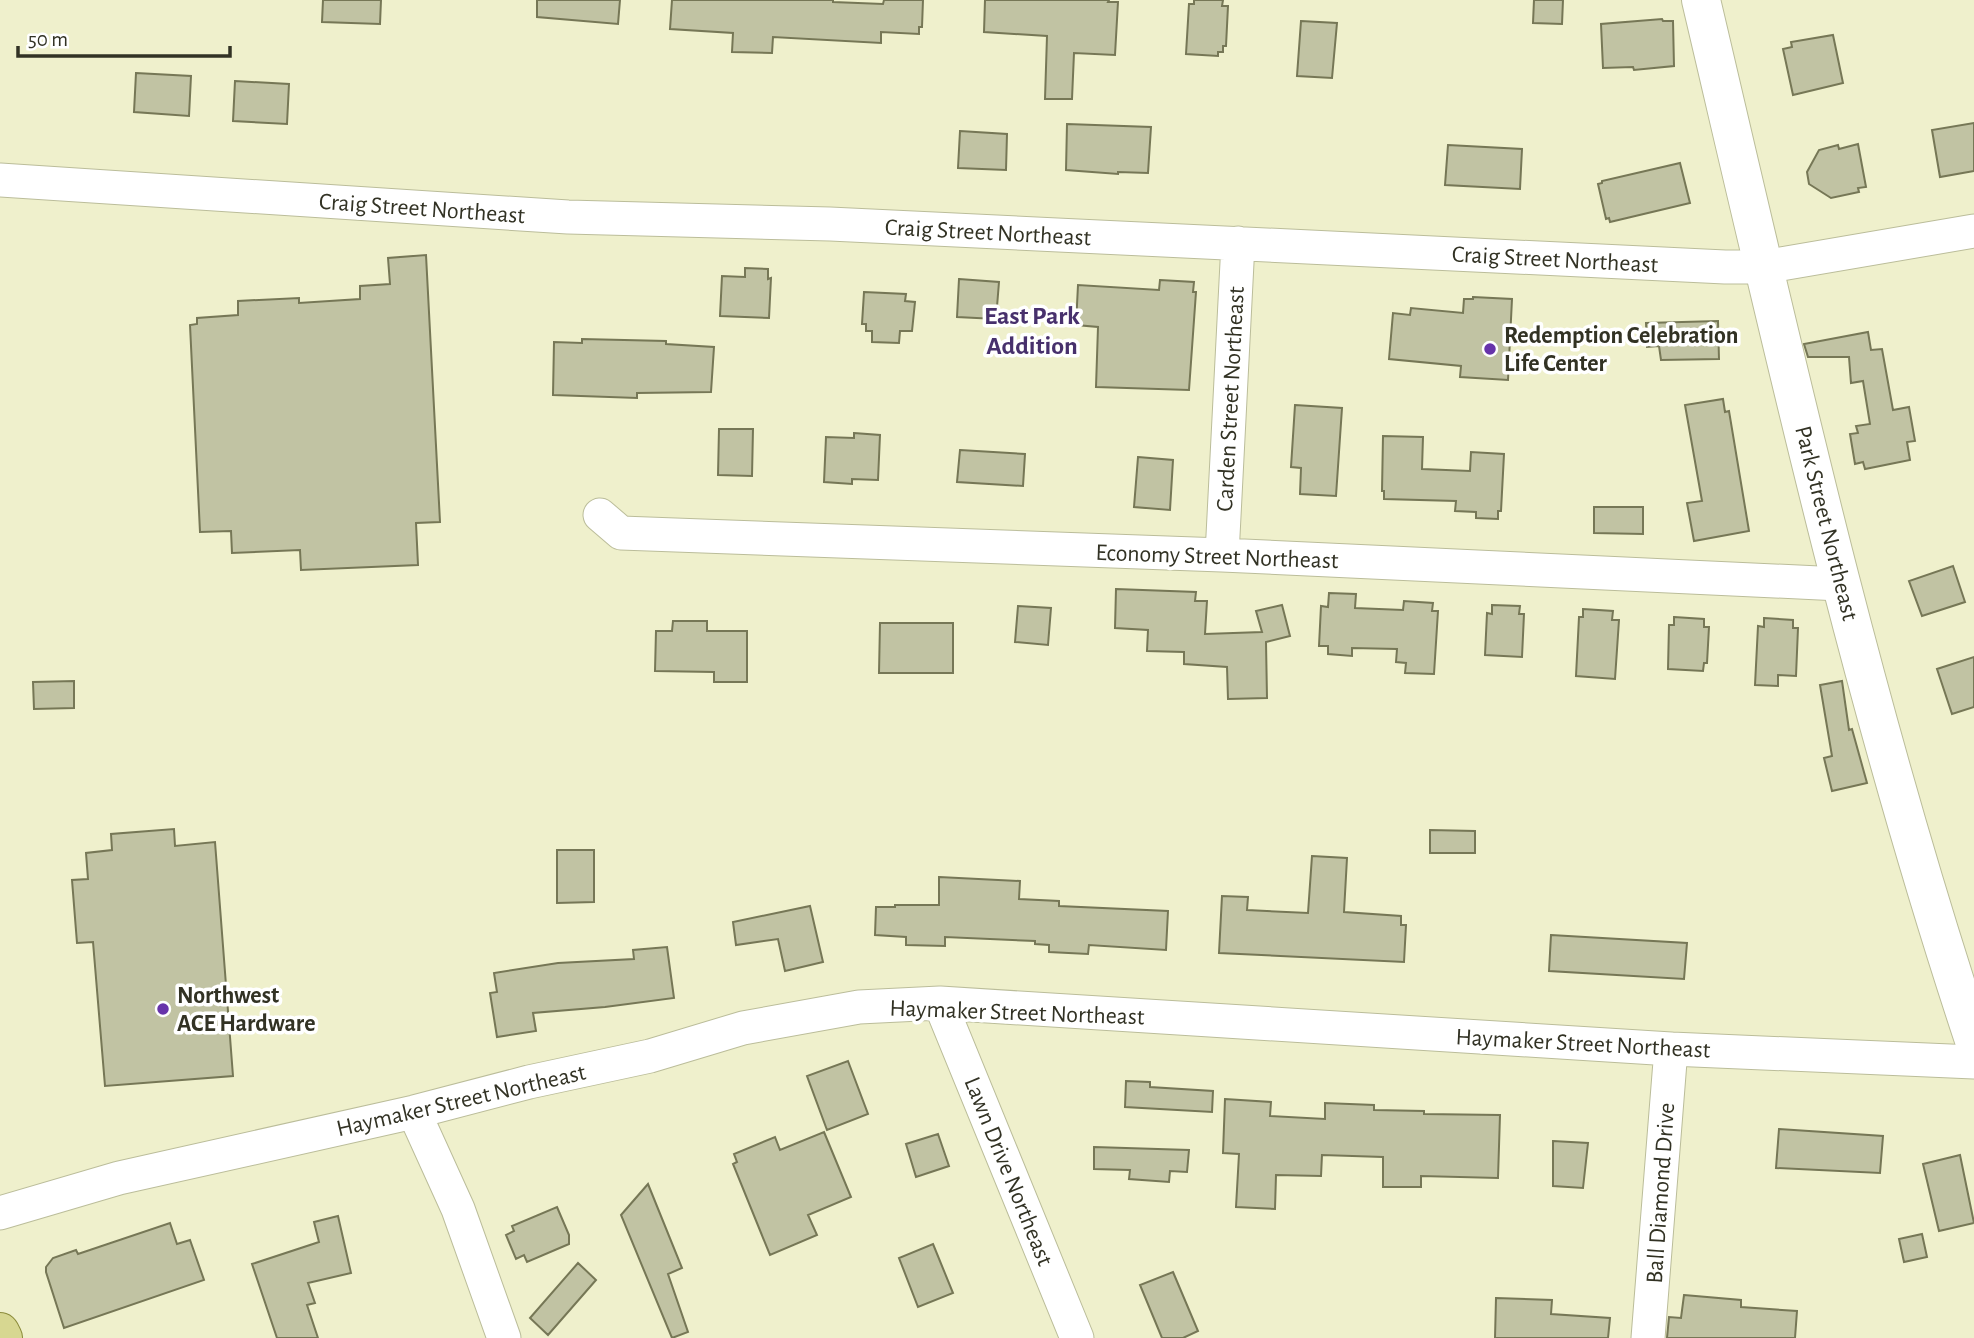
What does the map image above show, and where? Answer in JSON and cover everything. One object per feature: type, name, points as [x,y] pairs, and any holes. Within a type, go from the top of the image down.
[{"type":"main road","points":[[0,1332],[2,1338]]},
{"type":"street","name":"Park Street Northeast","points":[[1701,0],[1840,584],[1939,935],[1974,1040]]},
{"type":"street","name":"Craig Street Northeast","points":[[0,180],[568,217],[830,224],[1725,267],[1763,267],[1974,231]]},
{"type":"street","name":"Carden Street Northeast","points":[[1222,555],[1238,243]]},
{"type":"street","name":"Economy Street Northeast","points":[[600,515],[621,533],[1222,555],[1840,584]]},
{"type":"street","name":"Haymaker Street Northeast","points":[[0,1213],[119,1178],[650,1056],[743,1028],[859,1007],[940,1003],[1671,1049],[1974,1062]]},
{"type":"street","name":"Lawn Drive Northeast","points":[[940,1003],[1077,1338]]},
{"type":"street","name":"Ball Diamond Drive","points":[[1648,1338],[1671,1049]]},
{"type":"street","points":[[414,1112],[458,1209],[504,1338]]},
{"type":"building","points":[[323,0],[381,0],[380,24],[322,22]]},
{"type":"building","points":[[537,0],[620,0],[618,24],[537,17]]},
{"type":"building","points":[[672,0],[833,0],[883,4],[884,0],[923,0],[922,27],[919,27],[919,34],[881,32],[881,43],[773,37],[772,53],[732,52],[733,33],[670,29]]},
{"type":"building","points":[[985,0],[1118,2],[1115,55],[1074,53],[1072,99],[1045,99],[1047,36],[984,32]]},
{"type":"building","points":[[1194,0],[1223,0],[1222,6],[1228,6],[1226,46],[1223,46],[1223,52],[1218,52],[1218,56],[1186,54],[1189,4],[1194,4]]},
{"type":"building","points":[[1534,0],[1563,0],[1562,24],[1533,23]]},
{"type":"building","points":[[1662,19],[1673,21],[1674,66],[1634,70],[1633,67],[1603,68],[1601,24]]},
{"type":"building","points":[[1301,21],[1337,23],[1332,78],[1297,76]]},
{"type":"building","points":[[1833,35],[1843,83],[1793,95],[1783,49],[1792,47],[1791,42]]},
{"type":"building","points":[[136,73],[191,76],[189,116],[134,112]]},
{"type":"building","points":[[235,81],[289,84],[287,124],[233,121]]},
{"type":"building","points":[[1974,123],[1974,171],[1940,177],[1932,130]]},
{"type":"building","points":[[1067,124],[1151,127],[1148,173],[1066,170]]},
{"type":"building","points":[[960,131],[1007,134],[1006,170],[958,168]]},
{"type":"building","points":[[1858,144],[1866,187],[1858,188],[1859,192],[1831,198],[1809,184],[1807,172],[1819,150]]},
{"type":"building","points":[[1448,145],[1522,149],[1520,189],[1445,185]]},
{"type":"building","points":[[1680,163],[1690,203],[1610,222],[1609,218],[1606,219],[1598,184]]},
{"type":"building","points":[[426,255],[440,522],[416,523],[418,565],[301,570],[300,550],[232,553],[231,531],[200,532],[190,325],[197,324],[197,318],[238,315],[238,301],[299,298],[299,303],[360,299],[360,286],[390,284],[388,258]]},
{"type":"building","points":[[745,268],[768,269],[768,279],[771,278],[769,318],[720,316],[722,276],[745,277]]},
{"type":"building","points":[[959,279],[999,282],[996,319],[957,317]]},
{"type":"building","points":[[1160,280],[1194,282],[1193,292],[1196,292],[1189,390],[1096,387],[1098,327],[1076,325],[1078,285],[1159,290]]},
{"type":"building","points":[[864,292],[906,294],[905,301],[915,302],[912,331],[900,331],[899,343],[872,342],[872,331],[866,331],[866,324],[862,324]]},
{"type":"building","points":[[1464,299],[1512,299],[1508,380],[1460,377],[1461,366],[1389,359],[1393,313],[1410,315],[1411,308],[1463,313]]},
{"type":"building","points":[[1718,321],[1719,359],[1661,360],[1659,346],[1647,347],[1646,323]]},
{"type":"building","points":[[1868,332],[1871,350],[1882,349],[1893,410],[1909,407],[1915,441],[1907,442],[1910,460],[1865,469],[1863,462],[1855,464],[1850,434],[1858,433],[1856,426],[1870,424],[1863,381],[1851,383],[1849,357],[1808,357],[1804,344]]},
{"type":"building","points":[[582,339],[666,341],[666,344],[714,347],[711,392],[637,393],[637,398],[553,395],[554,342],[582,343]]},
{"type":"building","points":[[1723,399],[1725,412],[1729,411],[1749,531],[1694,541],[1687,503],[1702,501],[1685,405]]},
{"type":"building","points":[[1295,405],[1342,408],[1336,496],[1300,494],[1301,468],[1291,467]]},
{"type":"building","points":[[719,429],[753,429],[752,476],[718,475]]},
{"type":"building","points":[[854,433],[880,435],[878,480],[852,479],[852,484],[824,482],[826,437],[854,438]]},
{"type":"building","points":[[1383,436],[1423,437],[1422,469],[1470,471],[1471,452],[1504,454],[1501,511],[1498,511],[1498,519],[1476,518],[1476,512],[1455,511],[1456,501],[1384,499]]},
{"type":"building","points":[[960,450],[1025,454],[1023,486],[957,482]]},
{"type":"building","points":[[1138,457],[1173,460],[1170,510],[1134,507]]},
{"type":"building","points":[[1594,507],[1643,507],[1643,534],[1594,533]]},
{"type":"building","points":[[1953,566],[1965,602],[1922,616],[1909,581]]},
{"type":"building","points":[[1116,589],[1196,592],[1195,601],[1207,601],[1205,634],[1262,632],[1256,611],[1282,605],[1290,636],[1266,642],[1267,698],[1228,699],[1227,667],[1184,664],[1184,652],[1147,651],[1148,630],[1115,628]]},
{"type":"building","points":[[1329,593],[1356,594],[1355,608],[1403,610],[1404,601],[1433,603],[1432,611],[1438,611],[1434,674],[1405,673],[1406,663],[1396,662],[1397,649],[1352,648],[1352,656],[1328,654],[1328,646],[1319,646],[1321,606],[1328,607]]},
{"type":"building","points":[[1492,605],[1520,606],[1519,614],[1524,614],[1522,657],[1485,655],[1487,613],[1492,614]]},
{"type":"building","points":[[1018,606],[1051,608],[1048,645],[1015,642]]},
{"type":"building","points":[[1583,609],[1613,611],[1612,620],[1619,620],[1615,679],[1576,676],[1579,617],[1583,617]]},
{"type":"building","points":[[1674,617],[1704,619],[1704,627],[1709,627],[1707,663],[1704,663],[1703,671],[1668,669],[1669,625],[1674,625]]},
{"type":"building","points":[[1764,618],[1793,620],[1793,628],[1798,628],[1796,676],[1778,675],[1778,686],[1755,685],[1758,626],[1764,627]]},
{"type":"building","points":[[673,621],[707,621],[707,631],[747,631],[747,682],[714,682],[714,672],[655,671],[656,631],[672,631]]},
{"type":"building","points":[[880,623],[953,623],[953,673],[879,673]]},
{"type":"building","points":[[1974,657],[1974,707],[1952,714],[1937,669]]},
{"type":"building","points":[[74,681],[74,708],[34,709],[33,682]]},
{"type":"building","points":[[1842,681],[1849,730],[1852,729],[1867,783],[1832,791],[1824,758],[1832,756],[1820,685]]},
{"type":"building","name":"Northwest ACE Hardware","points":[[174,829],[175,846],[215,842],[233,1076],[105,1086],[93,942],[77,943],[72,880],[88,879],[86,853],[112,850],[111,834]]},
{"type":"building","points":[[1430,830],[1475,831],[1475,853],[1430,853]]},
{"type":"building","points":[[557,850],[594,850],[594,902],[557,903]]},
{"type":"building","points":[[1312,856],[1347,858],[1344,912],[1401,916],[1401,925],[1406,925],[1404,962],[1219,953],[1222,896],[1248,897],[1247,910],[1308,913]]},
{"type":"building","points":[[939,877],[1020,881],[1019,899],[1059,901],[1059,906],[1168,911],[1166,950],[1089,945],[1088,954],[1049,952],[1049,945],[1035,944],[1035,941],[945,937],[945,946],[906,945],[906,937],[875,935],[876,907],[939,905]]},
{"type":"building","points":[[810,906],[823,962],[785,971],[778,939],[736,945],[733,922]]},
{"type":"building","points":[[1551,935],[1687,943],[1684,979],[1549,971]]},
{"type":"building","points":[[667,947],[674,998],[533,1013],[536,1031],[497,1037],[490,993],[497,992],[494,973],[558,963],[634,959],[633,950]]},
{"type":"building","points":[[848,1061],[868,1114],[827,1130],[807,1076]]},
{"type":"building","points":[[1126,1081],[1150,1082],[1150,1087],[1213,1091],[1212,1112],[1125,1107]]},
{"type":"building","points":[[1225,1099],[1271,1102],[1270,1116],[1325,1119],[1325,1103],[1374,1105],[1374,1110],[1424,1111],[1424,1114],[1500,1115],[1498,1178],[1421,1176],[1421,1187],[1383,1187],[1383,1157],[1322,1155],[1321,1176],[1276,1175],[1275,1209],[1236,1207],[1239,1154],[1223,1153]]},
{"type":"building","points":[[1779,1129],[1883,1136],[1880,1173],[1776,1168]]},
{"type":"building","points":[[824,1132],[851,1197],[808,1215],[817,1235],[770,1255],[733,1164],[737,1162],[734,1154],[775,1137],[780,1150]]},
{"type":"building","points":[[938,1134],[949,1166],[916,1177],[906,1144]]},
{"type":"building","points":[[1553,1141],[1588,1143],[1583,1188],[1553,1186]]},
{"type":"building","points":[[1094,1147],[1189,1150],[1187,1172],[1170,1171],[1169,1182],[1129,1179],[1130,1170],[1094,1169]]},
{"type":"building","points":[[1960,1155],[1974,1223],[1939,1231],[1923,1164]]},
{"type":"building","points":[[648,1184],[682,1268],[668,1274],[688,1332],[672,1338],[621,1215]]},
{"type":"building","points":[[557,1207],[569,1235],[569,1244],[527,1262],[524,1255],[516,1259],[506,1235],[514,1231],[512,1226]]},
{"type":"building","points":[[338,1216],[351,1273],[308,1283],[315,1303],[307,1305],[318,1338],[277,1338],[252,1264],[319,1242],[314,1222]]},
{"type":"building","points":[[170,1223],[177,1244],[190,1240],[204,1280],[64,1328],[46,1272],[46,1267],[53,1258],[76,1250],[78,1254]]},
{"type":"building","points":[[1922,1234],[1927,1257],[1904,1262],[1899,1239]]},
{"type":"building","points":[[933,1244],[953,1293],[918,1307],[899,1258]]},
{"type":"building","points":[[578,1263],[596,1280],[548,1335],[530,1318]]},
{"type":"building","points":[[1173,1272],[1198,1331],[1183,1338],[1162,1338],[1140,1285]]},
{"type":"building","points":[[1684,1295],[1741,1300],[1741,1307],[1797,1311],[1795,1338],[1667,1338],[1669,1317],[1681,1318]]},
{"type":"building","points":[[1496,1298],[1552,1300],[1551,1314],[1610,1318],[1608,1338],[1495,1338]]},
{"type":"place","name":"Redemption Celebration Life Center","points":[[1490,349]]},
{"type":"place","name":"Northwest ACE Hardware","points":[[163,1009]]},
{"type":"district","name":"East Park Addition","points":[[1032,330]]}]
